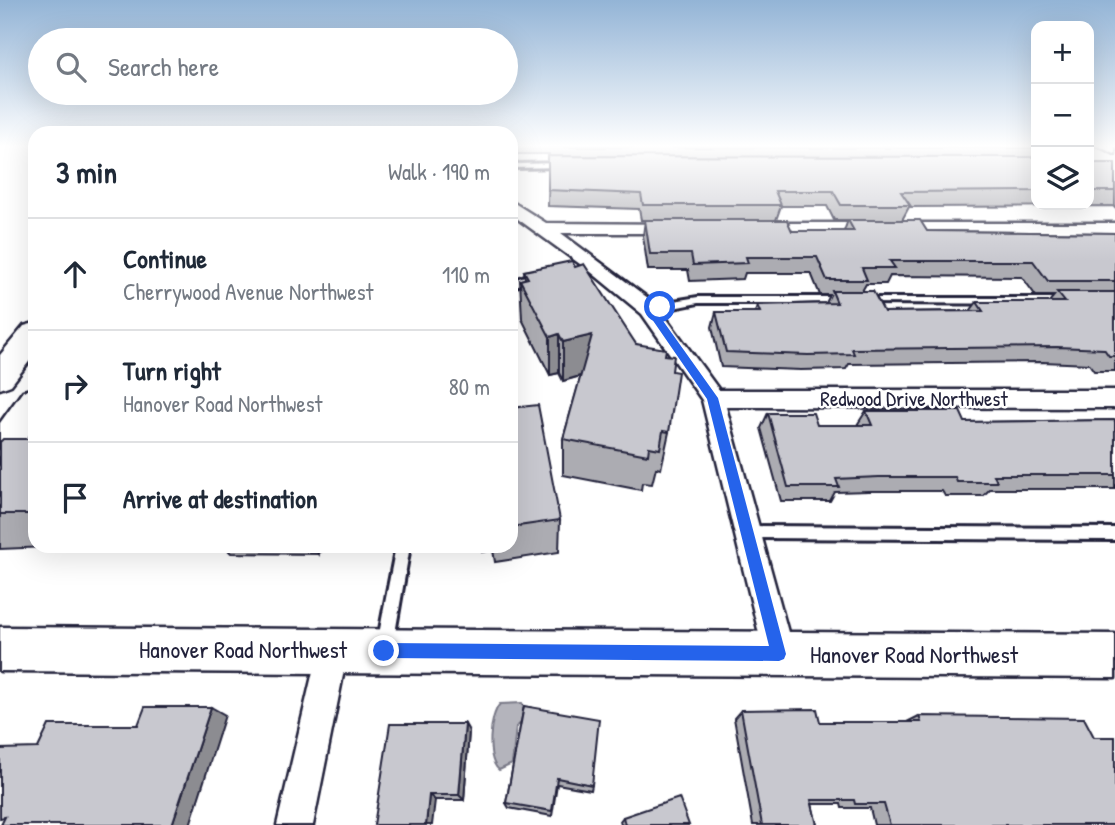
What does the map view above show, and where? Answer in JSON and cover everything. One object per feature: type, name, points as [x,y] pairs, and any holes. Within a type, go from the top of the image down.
[{"type":"street","points":[[518,211],[649,309],[713,398],[779,654]]},
{"type":"street","points":[[542,228],[695,228]]},
{"type":"street","points":[[737,228],[1115,228]]},
{"type":"street","points":[[0,377],[28,341]]},
{"type":"street","name":"Redwood Drive Northwest","points":[[713,398],[1115,399]]},
{"type":"street","points":[[0,450],[28,410]]},
{"type":"street","name":"Hanover Road Northwest","points":[[0,649],[1115,656]]},
{"type":"street","points":[[295,825],[333,650]]},
{"type":"lane","points":[[518,282],[544,272]]},
{"type":"lane","points":[[649,309],[698,300],[1073,302]]},
{"type":"lane","points":[[747,532],[1115,534]]},
{"type":"lane","points":[[384,651],[402,553]]},
{"type":"shaded area","points":[[522,703],[526,719],[516,727],[512,764],[499,770],[492,757],[490,737],[493,718],[500,704]]},
{"type":"building","points":[[548,184],[1031,184],[1031,191],[901,192],[910,205],[841,205],[833,191],[775,191],[781,205],[643,205],[641,194],[548,190]]},
{"type":"building","points":[[1094,184],[1115,184],[1115,191],[1094,191]]},
{"type":"building","points":[[645,220],[787,220],[792,231],[854,231],[848,220],[920,220],[927,231],[1115,233],[1115,281],[1048,281],[1033,261],[890,261],[895,268],[862,268],[867,280],[827,280],[817,257],[746,257],[748,263],[693,265],[691,254],[650,254]]},
{"type":"building","points":[[572,261],[575,267],[584,264],[636,344],[666,349],[665,355],[674,356],[672,371],[678,372],[669,432],[663,431],[660,449],[649,447],[648,455],[563,439],[592,335],[563,342],[559,334],[550,337],[520,280],[528,278],[524,271]]},
{"type":"building","points":[[832,291],[873,291],[884,312],[983,311],[977,302],[1065,302],[1057,292],[1115,292],[1115,356],[1109,356],[1104,349],[1057,347],[852,349],[854,354],[808,355],[726,352],[716,312],[760,312],[757,305],[837,303]]},
{"type":"building","points":[[538,405],[560,520],[518,526],[518,407]]},
{"type":"building","points":[[866,411],[960,411],[965,422],[1115,420],[1115,475],[994,475],[997,482],[957,482],[955,477],[879,477],[836,479],[839,487],[788,487],[768,413],[813,413],[817,425],[872,425]]},
{"type":"building","points":[[3,439],[28,439],[28,514],[0,514],[0,442]]},
{"type":"building","points":[[524,706],[599,719],[592,785],[557,778],[552,811],[506,803]]},
{"type":"building","points":[[145,707],[211,707],[172,825],[1,825],[5,817],[0,818],[0,749],[38,748],[49,725],[138,725]]},
{"type":"building","points":[[817,709],[820,722],[921,722],[919,716],[1084,718],[1094,737],[1115,737],[1115,825],[890,825],[884,804],[855,804],[854,800],[811,800],[817,825],[762,825],[741,710]]},
{"type":"building","points":[[390,724],[465,724],[459,795],[429,795],[426,825],[374,825]]},
{"type":"building","points":[[679,798],[689,825],[625,825],[623,817]]},
{"type":"route","points":[[384,651],[779,654],[713,398],[649,309],[660,307]]}]
